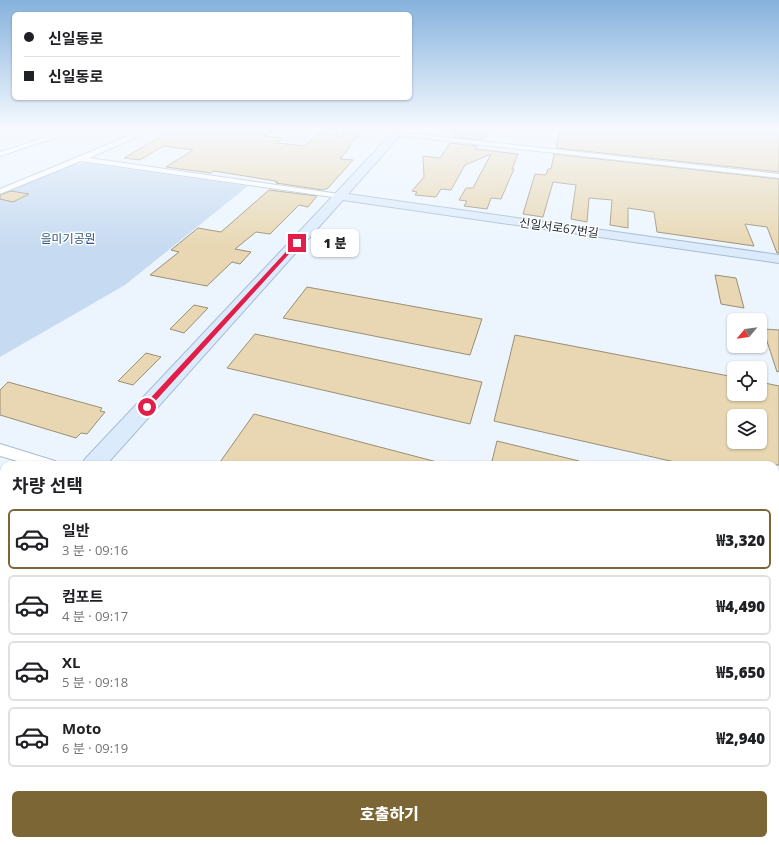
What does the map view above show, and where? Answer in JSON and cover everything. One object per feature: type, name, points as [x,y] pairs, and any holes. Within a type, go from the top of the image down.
[{"type":"main road","points":[[97,461],[364,169]]},
{"type":"main road","name":"신일서로67번길","points":[[339,196],[779,259]]},
{"type":"street","points":[[0,192],[57,169]]},
{"type":"street","points":[[155,169],[339,196]]},
{"type":"street","points":[[722,169],[779,176]]},
{"type":"street","points":[[0,450],[37,461]]},
{"type":"green space","name":"을미기공원","points":[[59,169],[131,169],[248,186],[125,285],[0,357],[0,195]]},
{"type":"building","points":[[184,169],[345,169],[328,188],[323,190],[214,171],[211,173]]},
{"type":"building","points":[[424,169],[463,169],[451,190],[441,189],[436,197],[415,195],[417,192],[412,191],[424,177]]},
{"type":"building","points":[[483,169],[514,169],[501,199],[491,198],[487,209],[464,206],[467,201],[459,200],[466,188],[473,188]]},
{"type":"building","points":[[548,169],[693,169],[779,179],[779,253],[777,253],[767,227],[745,224],[754,246],[657,232],[654,212],[628,208],[628,228],[610,225],[612,200],[589,198],[587,222],[571,219],[576,185],[553,182],[543,217],[523,214],[535,174],[546,175]]},
{"type":"building","points":[[755,169],[779,169],[779,172]]},
{"type":"building","points":[[269,190],[317,196],[308,207],[299,205],[270,234],[256,232],[235,249],[251,252],[240,264],[232,262],[207,286],[150,275],[179,252],[171,250],[198,228],[221,232]]},
{"type":"building","points":[[11,191],[29,194],[13,202],[0,199],[0,195]]},
{"type":"building","points":[[715,275],[736,278],[744,308],[721,304]]},
{"type":"building","points":[[307,287],[482,319],[470,355],[283,318]]},
{"type":"building","points":[[194,305],[208,308],[184,333],[170,329]]},
{"type":"building","points":[[767,329],[779,330],[779,371],[777,372],[767,341]]},
{"type":"building","points":[[255,334],[482,382],[470,424],[227,368]]},
{"type":"building","points":[[515,335],[727,376],[727,401],[767,401],[767,383],[779,386],[779,461],[670,461],[494,421]]},
{"type":"building","points":[[146,353],[161,357],[133,385],[118,381]]},
{"type":"building","points":[[8,382],[102,408],[100,411],[105,412],[87,434],[81,433],[76,438],[0,415],[0,390]]},
{"type":"building","points":[[254,414],[433,461],[221,461]]},
{"type":"building","points":[[497,441],[579,461],[492,461]]},
{"type":"route","points":[[147,407],[297,243]]}]
